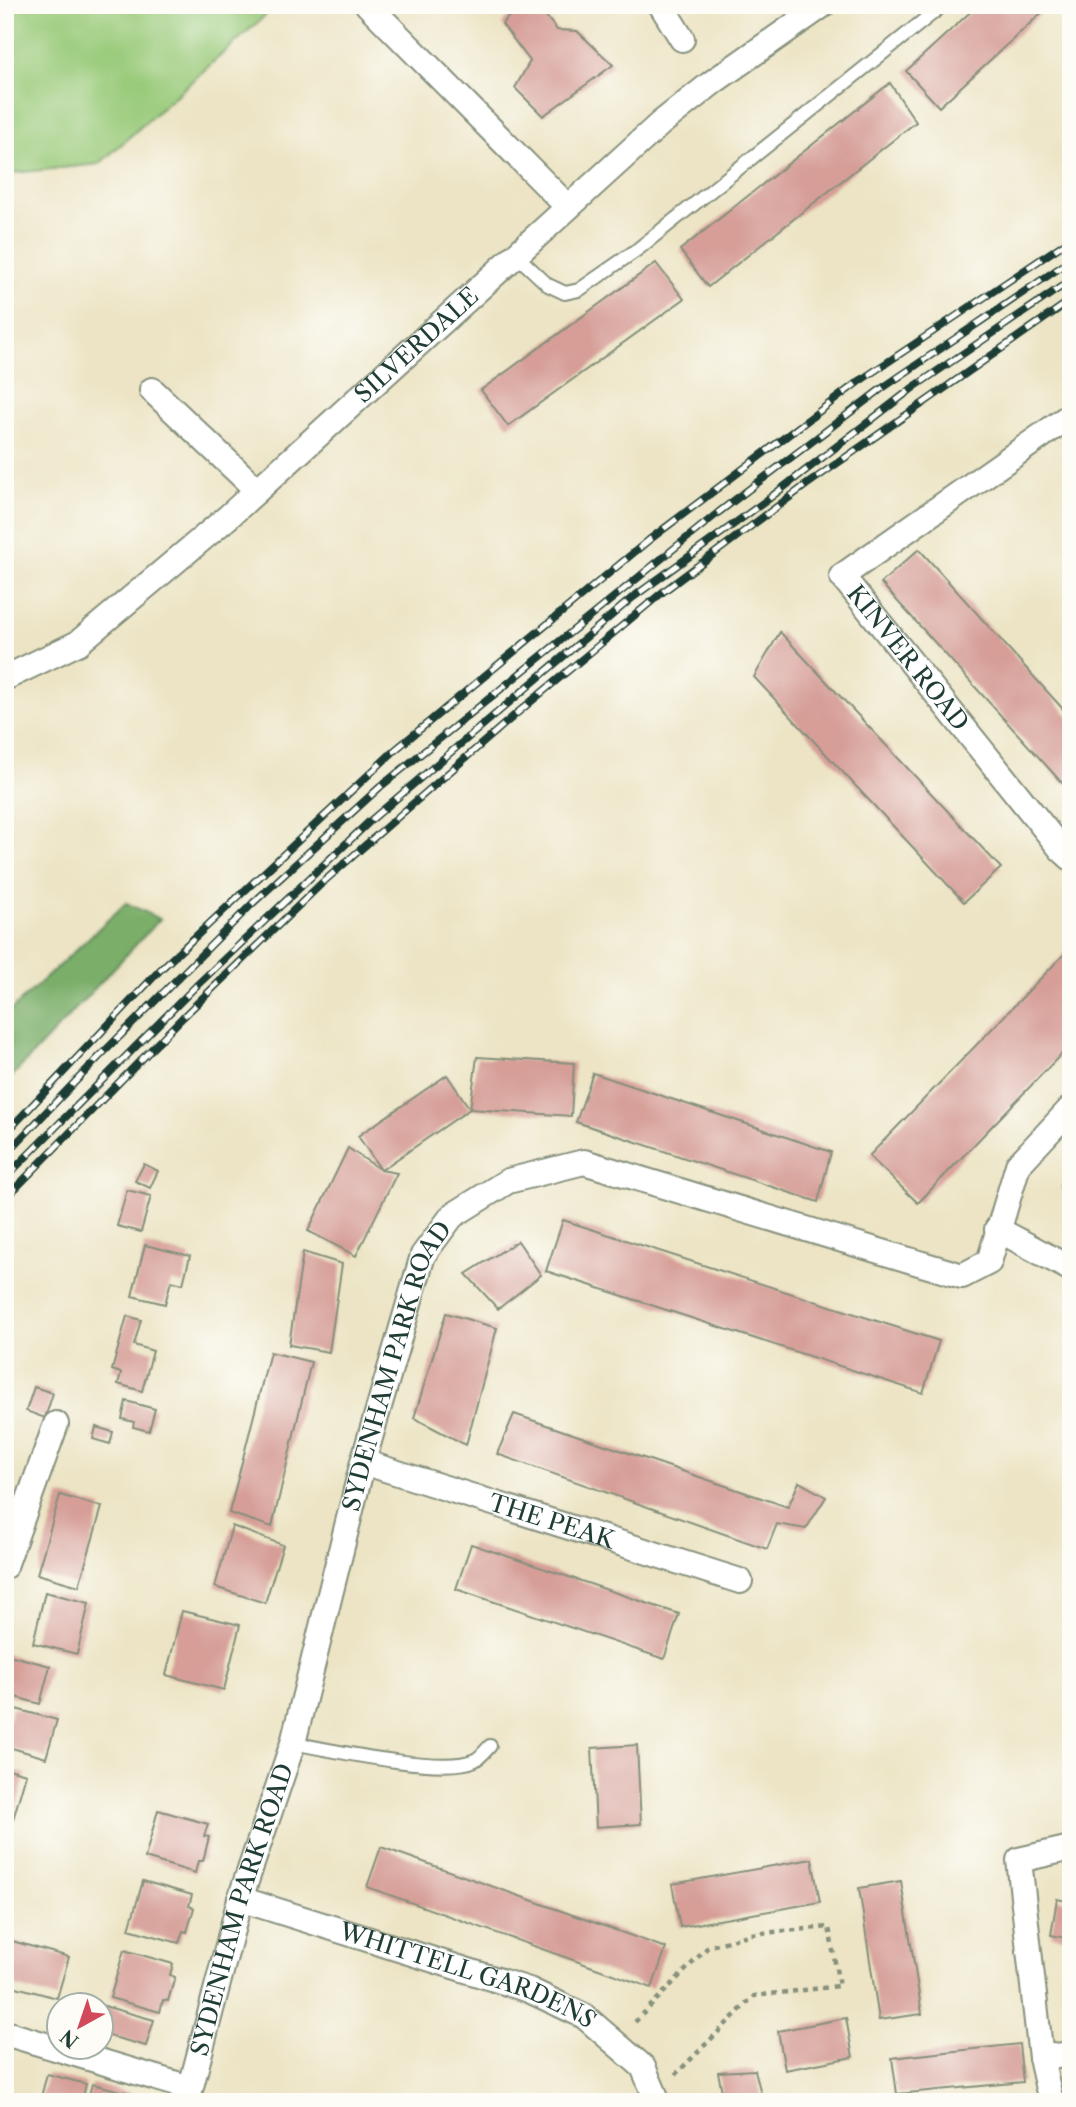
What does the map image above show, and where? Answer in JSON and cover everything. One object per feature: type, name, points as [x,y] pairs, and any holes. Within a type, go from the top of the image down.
[{"type":"street","points":[[368,5],[568,207]]},
{"type":"street","points":[[661,5],[682,39]]},
{"type":"street","name":"SILVERDALE","points":[[5,678],[78,643],[228,517],[671,114],[823,5]]},
{"type":"street","points":[[152,390],[257,490]]},
{"type":"street","name":"KINVER ROAD","points":[[1071,415],[842,576],[1071,858]]},
{"type":"street","name":"SYDENHAM PARK ROAD","points":[[189,2095],[240,1899],[293,1743],[363,1462],[423,1255],[452,1216],[508,1181],[584,1162],[962,1276],[989,1262],[1017,1165],[1071,1108]]},
{"type":"street","points":[[997,1229],[1071,1269]]},
{"type":"street","points":[[5,1566],[56,1423]]},
{"type":"street","name":"THE PEAK","points":[[363,1462],[740,1581]]},
{"type":"street","points":[[1051,2102],[1041,2058],[1019,1860],[1071,1848]]},
{"type":"street","name":"WHITTELL GARDENS","points":[[240,1899],[528,1990],[584,2016],[643,2067],[657,2098]]},
{"type":"street","points":[[5,2033],[189,2095]]},
{"type":"street","points":[[1041,2058],[1071,2054]]},
{"type":"lane","points":[[516,255],[548,285],[565,293],[579,290],[638,249],[943,5]]},
{"type":"lane","points":[[293,1743],[386,1759],[455,1765],[476,1760],[490,1746]]},
{"type":"path","points":[[617,2044],[708,1947],[751,1934],[829,1927],[839,1986],[754,1996],[657,2098]]},
{"type":"green space","points":[[5,5],[277,5],[99,164],[5,174]]},
{"type":"green space","points":[[126,903],[160,919],[5,1084],[5,1016]]},
{"type":"building","points":[[519,5],[537,5],[557,30],[577,31],[613,65],[543,116],[515,88],[530,61],[502,24]]},
{"type":"building","points":[[978,5],[1050,5],[939,107],[906,71]]},
{"type":"building","points":[[890,83],[916,122],[708,287],[680,250]]},
{"type":"building","points":[[656,263],[684,299],[508,426],[481,390]]},
{"type":"building","points":[[919,549],[1071,718],[1071,777],[1063,784],[881,583]]},
{"type":"building","points":[[780,632],[1001,868],[964,902],[754,677]]},
{"type":"building","points":[[1071,947],[1071,1044],[918,1203],[869,1156]]},
{"type":"building","points":[[477,1057],[574,1063],[571,1116],[470,1109]]},
{"type":"building","points":[[593,1073],[831,1152],[818,1202],[576,1122]]},
{"type":"building","points":[[447,1075],[470,1109],[381,1170],[358,1136]]},
{"type":"building","points":[[348,1148],[381,1170],[397,1173],[356,1256],[308,1231]]},
{"type":"building","points":[[144,1164],[158,1171],[150,1188],[135,1181]]},
{"type":"building","points":[[1071,1177],[1071,1198],[1061,1188]]},
{"type":"building","points":[[127,1190],[151,1196],[141,1232],[117,1226]]},
{"type":"building","points":[[563,1220],[939,1341],[923,1393],[546,1271]]},
{"type":"building","points":[[518,1241],[541,1275],[498,1309],[466,1274]]},
{"type":"building","points":[[145,1245],[190,1256],[183,1284],[171,1281],[165,1304],[132,1296]]},
{"type":"building","points":[[303,1252],[342,1264],[329,1352],[289,1345]]},
{"type":"building","points":[[446,1313],[497,1328],[466,1445],[414,1418]]},
{"type":"building","points":[[127,1316],[141,1320],[134,1345],[153,1351],[142,1391],[118,1384],[121,1373],[112,1370]]},
{"type":"building","points":[[270,1352],[311,1362],[272,1527],[229,1513]]},
{"type":"building","points":[[34,1387],[53,1393],[45,1418],[26,1411]]},
{"type":"building","points":[[126,1401],[155,1409],[149,1431],[133,1427],[134,1422],[122,1419]]},
{"type":"building","points":[[514,1414],[788,1507],[799,1482],[826,1497],[806,1529],[777,1524],[767,1549],[497,1454]]},
{"type":"building","points":[[96,1427],[113,1432],[110,1444],[93,1439]]},
{"type":"building","points":[[60,1495],[102,1507],[79,1586],[37,1574]]},
{"type":"building","points":[[232,1526],[283,1545],[265,1603],[215,1587]]},
{"type":"building","points":[[471,1544],[679,1614],[664,1659],[456,1589]]},
{"type":"building","points":[[45,1592],[89,1603],[77,1654],[33,1643]]},
{"type":"building","points":[[182,1611],[240,1625],[224,1690],[166,1675]]},
{"type":"building","points":[[5,1654],[50,1666],[40,1704],[5,1694]]},
{"type":"building","points":[[12,1708],[57,1720],[46,1758],[5,1746],[5,1733]]},
{"type":"building","points":[[637,1745],[641,1824],[596,1827],[592,1748]]},
{"type":"building","points":[[5,1768],[26,1774],[6,1844],[5,1844]]},
{"type":"building","points":[[158,1810],[208,1824],[204,1836],[209,1837],[203,1861],[198,1861],[195,1873],[145,1858]]},
{"type":"building","points":[[381,1847],[666,1948],[652,1988],[367,1887]]},
{"type":"building","points":[[812,1859],[820,1902],[680,1927],[672,1884]]},
{"type":"building","points":[[143,1881],[192,1895],[189,1906],[194,1908],[187,1932],[183,1931],[179,1943],[129,1929]]},
{"type":"building","points":[[901,1881],[922,2014],[879,2020],[859,1888]]},
{"type":"building","points":[[1057,1899],[1071,1902],[1071,1939],[1051,1935]]},
{"type":"building","points":[[5,1939],[69,1957],[59,1992],[46,1992],[46,1995],[5,1984]]},
{"type":"building","points":[[124,1950],[173,1964],[170,1975],[175,1977],[168,2001],[163,2000],[160,2012],[116,2000],[116,1992],[112,1992]]},
{"type":"building","points":[[116,2009],[154,2020],[146,2046],[116,2038]]},
{"type":"building","points":[[846,2018],[853,2057],[785,2070],[778,2031]]},
{"type":"building","points":[[1019,2044],[1023,2082],[897,2094],[892,2058]]},
{"type":"building","points":[[755,2070],[763,2102],[724,2102],[718,2072]]},
{"type":"building","points":[[47,2074],[86,2084],[82,2102],[57,2102],[41,2097]]},
{"type":"building","points":[[92,2084],[130,2093],[128,2102],[87,2102]]},
{"type":"railway","points":[[5,1134],[161,969],[395,750],[649,540],[858,382],[1071,239]]},
{"type":"railway","points":[[5,1155],[253,903],[380,787],[719,512],[881,389],[1071,260]]},
{"type":"railway","points":[[5,1178],[196,986],[370,821],[632,598],[767,500],[914,387],[1071,280]]},
{"type":"railway","points":[[5,1199],[183,1017],[322,883],[516,714],[664,591],[806,485],[1071,300]]}]
